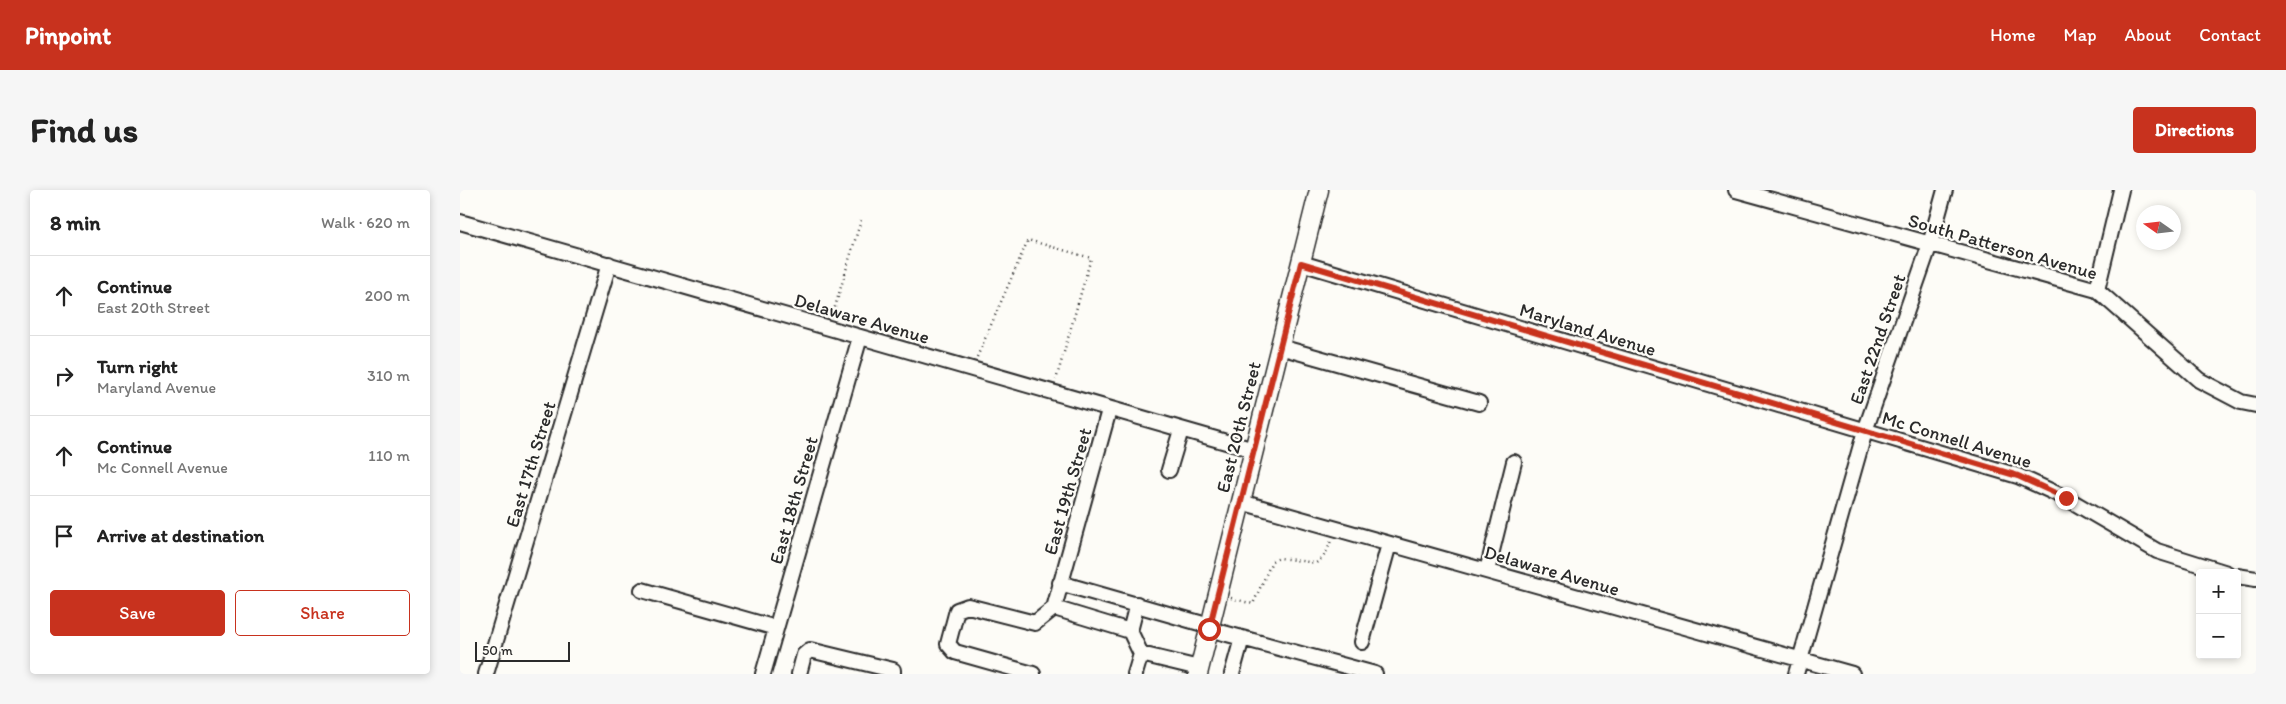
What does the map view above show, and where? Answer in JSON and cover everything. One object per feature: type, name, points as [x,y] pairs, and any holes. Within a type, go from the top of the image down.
[{"type":"main road","name":"East 20th Street","points":[[1198,671],[1319,190]]},
{"type":"street","name":"South Patterson Avenue","points":[[1736,190],[2097,290],[2200,380],[2241,402],[2256,405]]},
{"type":"street","name":"East 22nd Street","points":[[1796,674],[1865,431],[1930,244],[1945,190]]},
{"type":"street","points":[[2097,290],[2121,190]]},
{"type":"street","name":"Delaware Avenue","points":[[460,222],[1109,410],[1254,450]]},
{"type":"street","name":"Maryland Avenue","points":[[1301,263],[1865,431]]},
{"type":"street","name":"East 17th Street","points":[[486,674],[609,264]]},
{"type":"street","name":"East 18th Street","points":[[763,674],[860,337]]},
{"type":"street","points":[[1280,347],[1480,403]]},
{"type":"street","name":"East 19th Street","points":[[1054,608],[1109,410]]},
{"type":"street","points":[[1169,470],[1180,430]]},
{"type":"street","name":"Mc Connell Avenue","points":[[1865,431],[2028,479],[2066,498],[2157,551],[2214,569]]},
{"type":"street","points":[[1487,571],[1514,462]]},
{"type":"street","name":"Delaware Avenue","points":[[1241,502],[1852,674]]},
{"type":"street","points":[[1362,642],[1389,544]]},
{"type":"street","points":[[2241,577],[2256,579]]},
{"type":"street","points":[[1060,583],[1137,604],[1242,638],[1376,674]]},
{"type":"street","points":[[642,590],[776,628]]},
{"type":"street","points":[[1135,674],[1141,654],[1130,631],[1137,604]]},
{"type":"street","points":[[1033,674],[955,652],[948,644],[957,610],[968,606],[1035,623],[1054,608],[1130,631]]},
{"type":"street","points":[[1232,674],[1242,638]]},
{"type":"street","points":[[799,674],[804,655],[810,650],[894,670],[893,674]]},
{"type":"street","points":[[1141,654],[1198,671]]},
{"type":"path","points":[[828,328],[861,220]]},
{"type":"path","points":[[971,370],[1028,240],[1091,258],[1052,393]]},
{"type":"path","points":[[1218,595],[1253,604],[1272,561],[1280,558],[1316,563],[1322,559],[1328,550],[1334,529]]},
{"type":"route","points":[[1209,629],[1301,263],[2018,476],[2038,483],[2066,498]]}]
